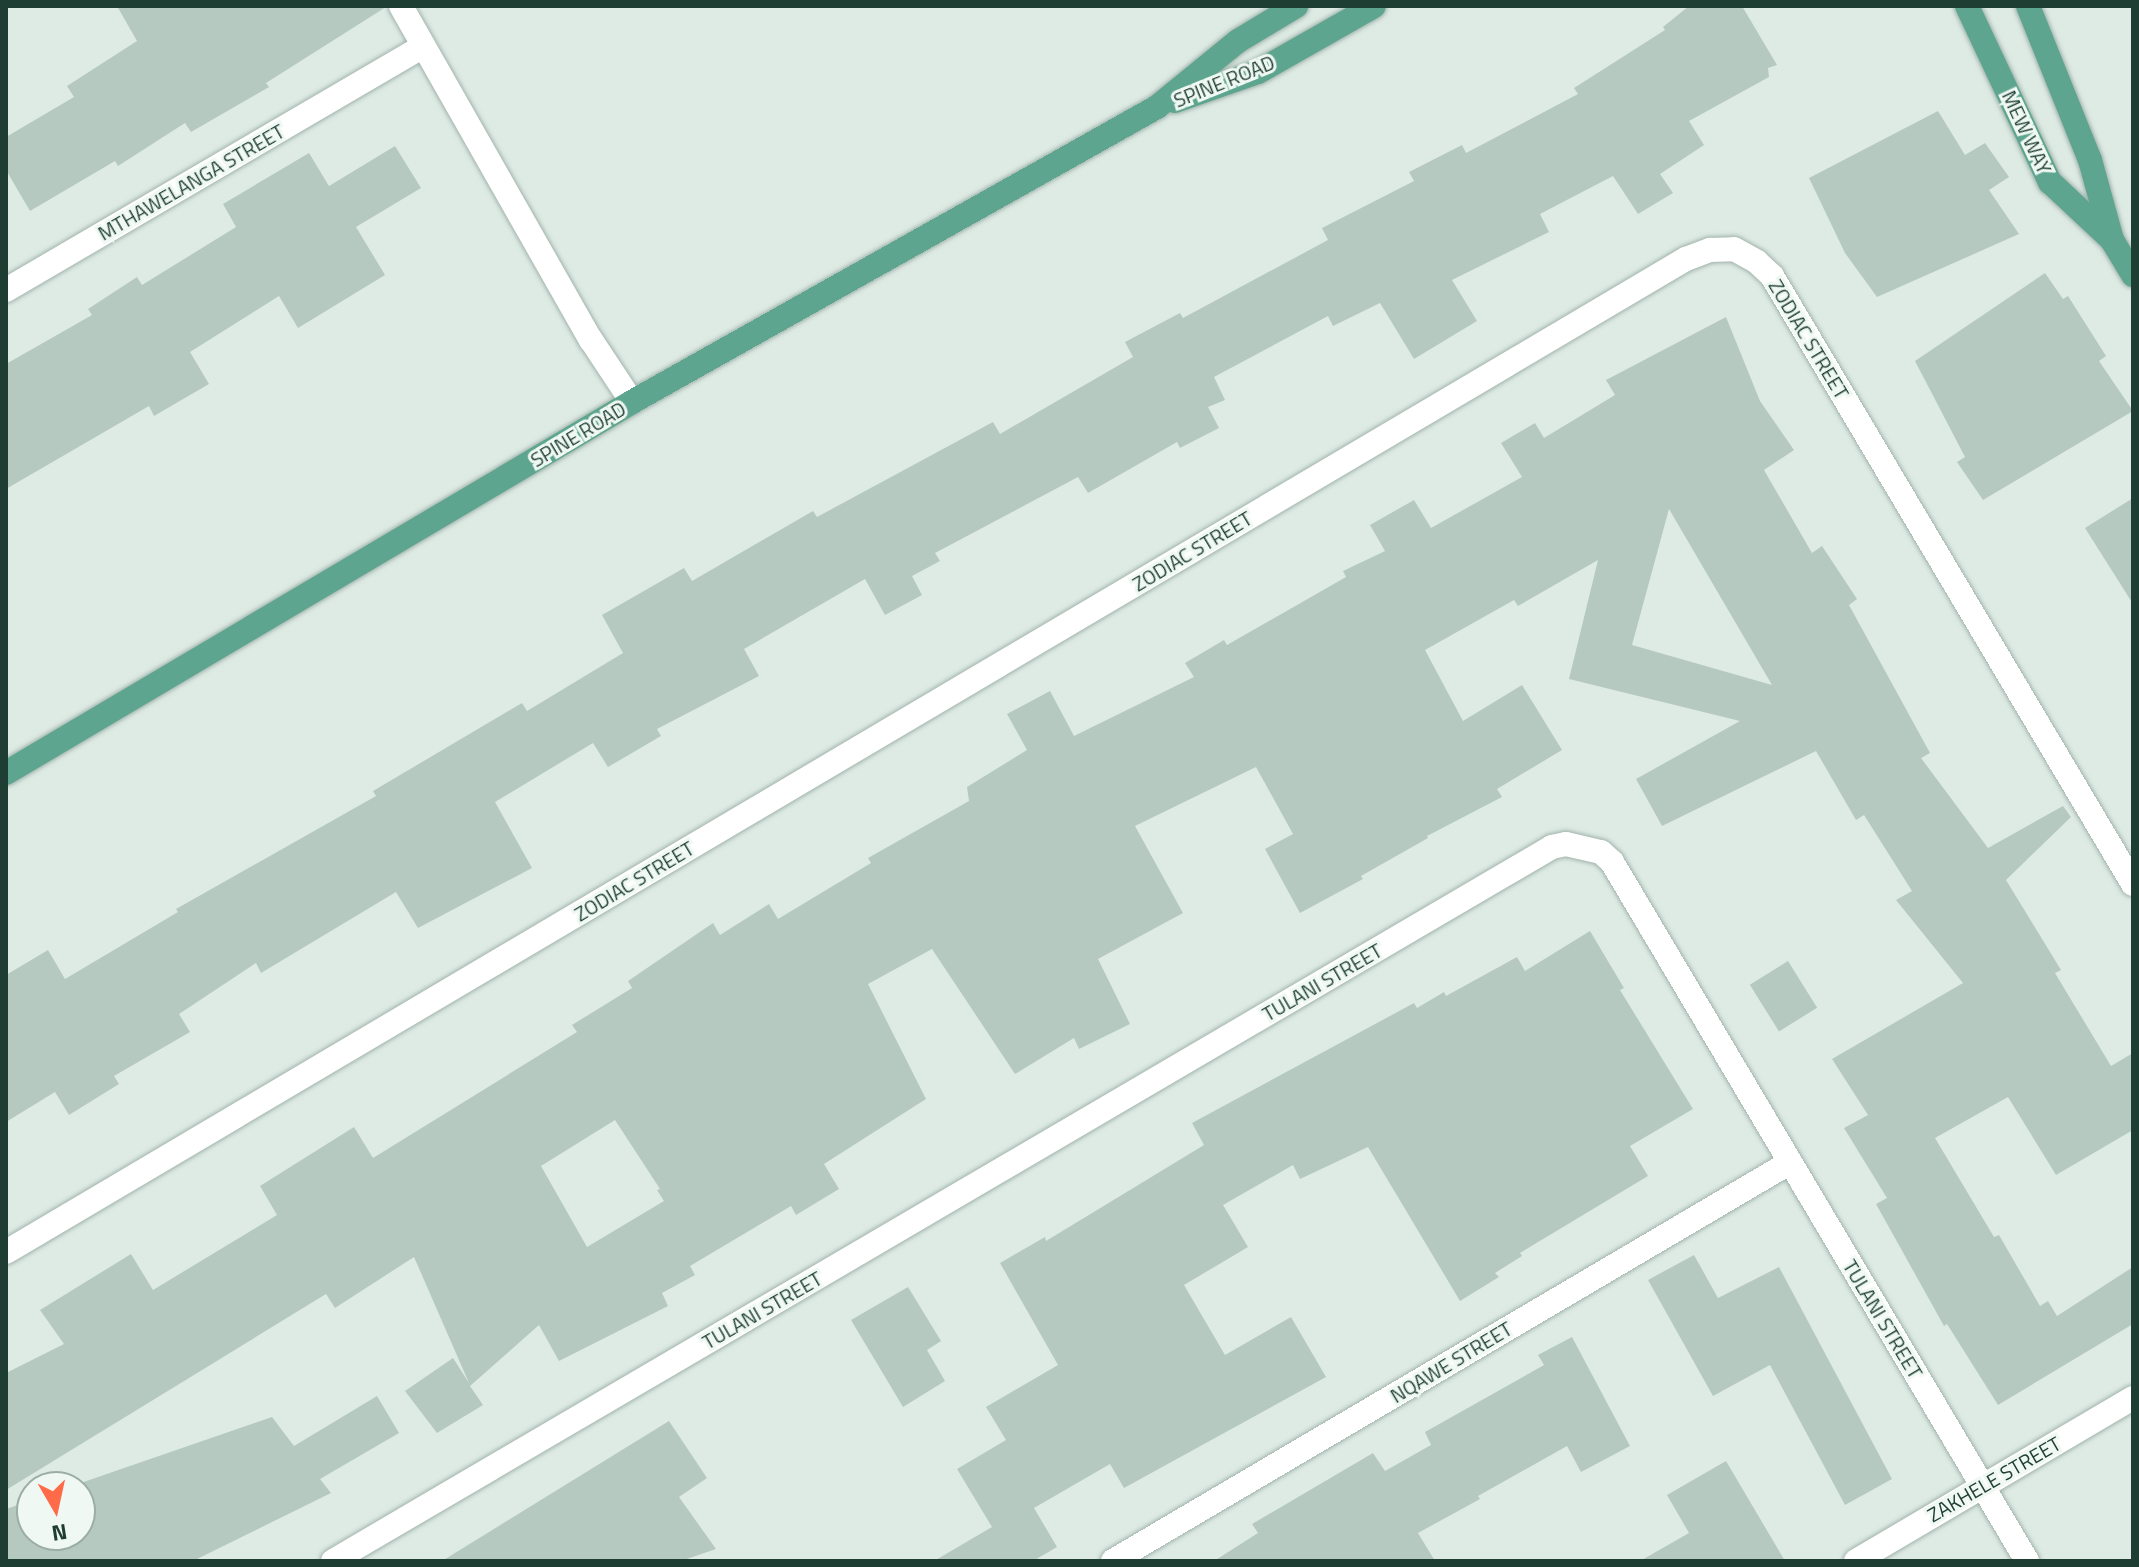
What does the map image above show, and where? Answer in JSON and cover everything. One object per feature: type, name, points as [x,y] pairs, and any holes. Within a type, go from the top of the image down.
[{"type":"main road","name":"SPINE ROAD","points":[[6,773],[632,402],[1157,107],[1238,41],[1296,6]]},
{"type":"main road","name":"SPINE ROAD","points":[[1157,107],[1258,72],[1374,6]]},
{"type":"main road","name":"MEW WAY","points":[[1967,6],[2050,182],[2112,240]]},
{"type":"main road","name":"MEW WAY","points":[[2028,6],[2090,160],[2112,240],[2133,275]]},
{"type":"street","points":[[401,6],[591,340],[632,402]]},
{"type":"street","name":"MTHAWELANGA STREET","points":[[6,290],[422,47]]},
{"type":"street","name":"ZODIAC STREET","points":[[6,1252],[1672,267],[1710,250],[1734,249],[1757,262],[1772,276],[2133,884]]},
{"type":"street","name":"TULANI STREET","points":[[333,1561],[1552,847],[1579,845],[1601,852],[1612,862],[2027,1561]]},
{"type":"street","name":"NQAWE STREET","points":[[1113,1561],[1789,1163]]},
{"type":"street","name":"ZAKHELE STREET","points":[[1856,1561],[2133,1398]]},
{"type":"building","points":[[117,6],[386,7],[266,83],[269,87],[191,132],[185,123],[118,166],[115,161],[30,211],[6,170],[6,137],[74,97],[67,86],[137,41]]},
{"type":"building","points":[[1689,6],[1742,6],[1777,65],[1768,68],[1769,77],[1689,121],[1704,145],[1660,174],[1673,193],[1638,214],[1613,176],[1540,214],[1549,232],[1452,280],[1477,321],[1414,359],[1380,303],[1333,326],[1328,316],[1214,377],[1225,400],[1208,407],[1219,428],[1180,448],[1177,442],[1088,493],[1078,477],[935,553],[940,561],[912,576],[922,595],[885,615],[865,579],[744,649],[759,676],[657,729],[661,736],[608,767],[593,743],[495,802],[532,868],[418,928],[396,892],[261,973],[256,963],[179,1014],[190,1032],[114,1076],[119,1084],[69,1115],[55,1092],[6,1122],[6,975],[48,950],[65,979],[178,912],[176,909],[376,796],[373,791],[522,703],[527,711],[623,653],[602,615],[684,568],[692,581],[813,511],[817,517],[993,422],[1000,434],[1133,357],[1125,342],[1180,313],[1183,318],[1328,240],[1322,228],[1414,181],[1409,172],[1462,145],[1466,153],[1578,94],[1574,88],[1665,30],[1663,27]]},
{"type":"building","points":[[1938,111],[1965,155],[1985,143],[2009,177],[1989,190],[2019,234],[1877,297],[1845,253],[1809,178]]},
{"type":"building","points":[[395,146],[421,188],[356,227],[385,275],[298,328],[279,296],[190,352],[209,384],[154,416],[149,406],[6,489],[6,364],[92,315],[88,309],[137,277],[142,285],[236,227],[223,204],[309,153],[329,186]]},
{"type":"building","points":[[2045,273],[2063,299],[2068,296],[2106,356],[2099,361],[2133,411],[1983,500],[1957,462],[1965,457],[1915,361]]},
{"type":"building","points":[[1726,317],[1760,401],[1794,450],[1764,470],[1812,553],[1822,546],[1857,599],[1849,605],[1930,753],[1921,758],[1988,848],[2063,806],[2071,817],[2006,880],[2061,970],[2055,973],[2111,1066],[2133,1053],[2133,1130],[2056,1175],[2008,1097],[1935,1138],[1994,1237],[1999,1235],[2040,1306],[2048,1301],[2057,1316],[2133,1267],[2133,1324],[1998,1405],[1947,1324],[1944,1326],[1876,1204],[1887,1198],[1844,1128],[1868,1115],[1832,1059],[1963,983],[1896,900],[1912,891],[1864,815],[1856,820],[1816,751],[1662,826],[1636,779],[1740,721],[1569,679],[1598,560],[1518,606],[1514,600],[1425,650],[1463,721],[1522,685],[1562,750],[1497,789],[1502,797],[1427,836],[1361,876],[1363,879],[1300,913],[1265,849],[1293,834],[1256,767],[1135,826],[1183,913],[1098,959],[1130,1024],[1079,1049],[1074,1038],[1015,1074],[932,949],[868,984],[926,1099],[824,1164],[839,1189],[796,1215],[791,1206],[690,1266],[695,1275],[662,1293],[668,1306],[559,1361],[539,1325],[470,1386],[483,1405],[437,1433],[405,1391],[453,1358],[469,1383],[414,1257],[335,1308],[326,1294],[37,1471],[16,1471],[16,1484],[6,1490],[6,1373],[64,1344],[40,1310],[131,1254],[153,1290],[277,1215],[260,1186],[354,1127],[373,1158],[577,1032],[572,1025],[632,988],[628,981],[713,923],[720,935],[769,904],[778,919],[871,863],[868,858],[969,801],[967,787],[1027,750],[1007,714],[1050,691],[1074,736],[1194,677],[1185,663],[1224,640],[1227,645],[1346,577],[1343,571],[1385,551],[1370,525],[1414,500],[1431,528],[1522,477],[1501,443],[1535,423],[1544,438],[1615,395],[1606,380]],"holes":[[[1669,509],[1772,685],[1632,645]],[[615,1120],[660,1189],[657,1190],[664,1201],[587,1247],[541,1166]]]},
{"type":"building","points":[[2133,498],[2133,604],[2085,528]]},
{"type":"building","points":[[1590,931],[1624,988],[1620,990],[1693,1109],[1630,1146],[1648,1176],[1520,1253],[1522,1256],[1495,1273],[1499,1277],[1460,1301],[1368,1147],[1300,1179],[1293,1165],[1223,1205],[1248,1247],[1184,1285],[1225,1355],[1291,1317],[1326,1377],[1124,1488],[1110,1464],[1034,1508],[1057,1547],[1033,1561],[934,1561],[992,1527],[957,1469],[1006,1440],[986,1407],[1058,1365],[1000,1263],[1045,1237],[1046,1241],[1204,1145],[1192,1123],[1414,1003],[1417,1008],[1444,992],[1446,996],[1517,957],[1525,971]]},
{"type":"building","points":[[1788,961],[1817,1008],[1779,1031],[1750,985]]},
{"type":"building","points":[[1694,1255],[1718,1298],[1779,1267],[1892,1479],[1845,1505],[1770,1365],[1713,1396],[1648,1280]]},
{"type":"building","points":[[908,1287],[941,1341],[927,1350],[945,1381],[903,1407],[851,1320]]},
{"type":"building","points":[[1572,1337],[1630,1446],[1581,1472],[1567,1446],[1478,1496],[1480,1499],[1418,1533],[1435,1561],[1214,1561],[1258,1533],[1252,1524],[1373,1453],[1385,1471],[1431,1445],[1425,1432],[1544,1365],[1538,1355]]},
{"type":"building","points":[[377,1396],[399,1433],[320,1479],[331,1493],[193,1561],[6,1561],[6,1509],[16,1506],[16,1551],[96,1551],[96,1478],[272,1417],[294,1446]]},
{"type":"building","points":[[669,1421],[707,1478],[679,1497],[716,1549],[681,1561],[442,1561]]},
{"type":"building","points":[[1726,1461],[1785,1561],[1640,1561],[1689,1533],[1667,1495]]}]
